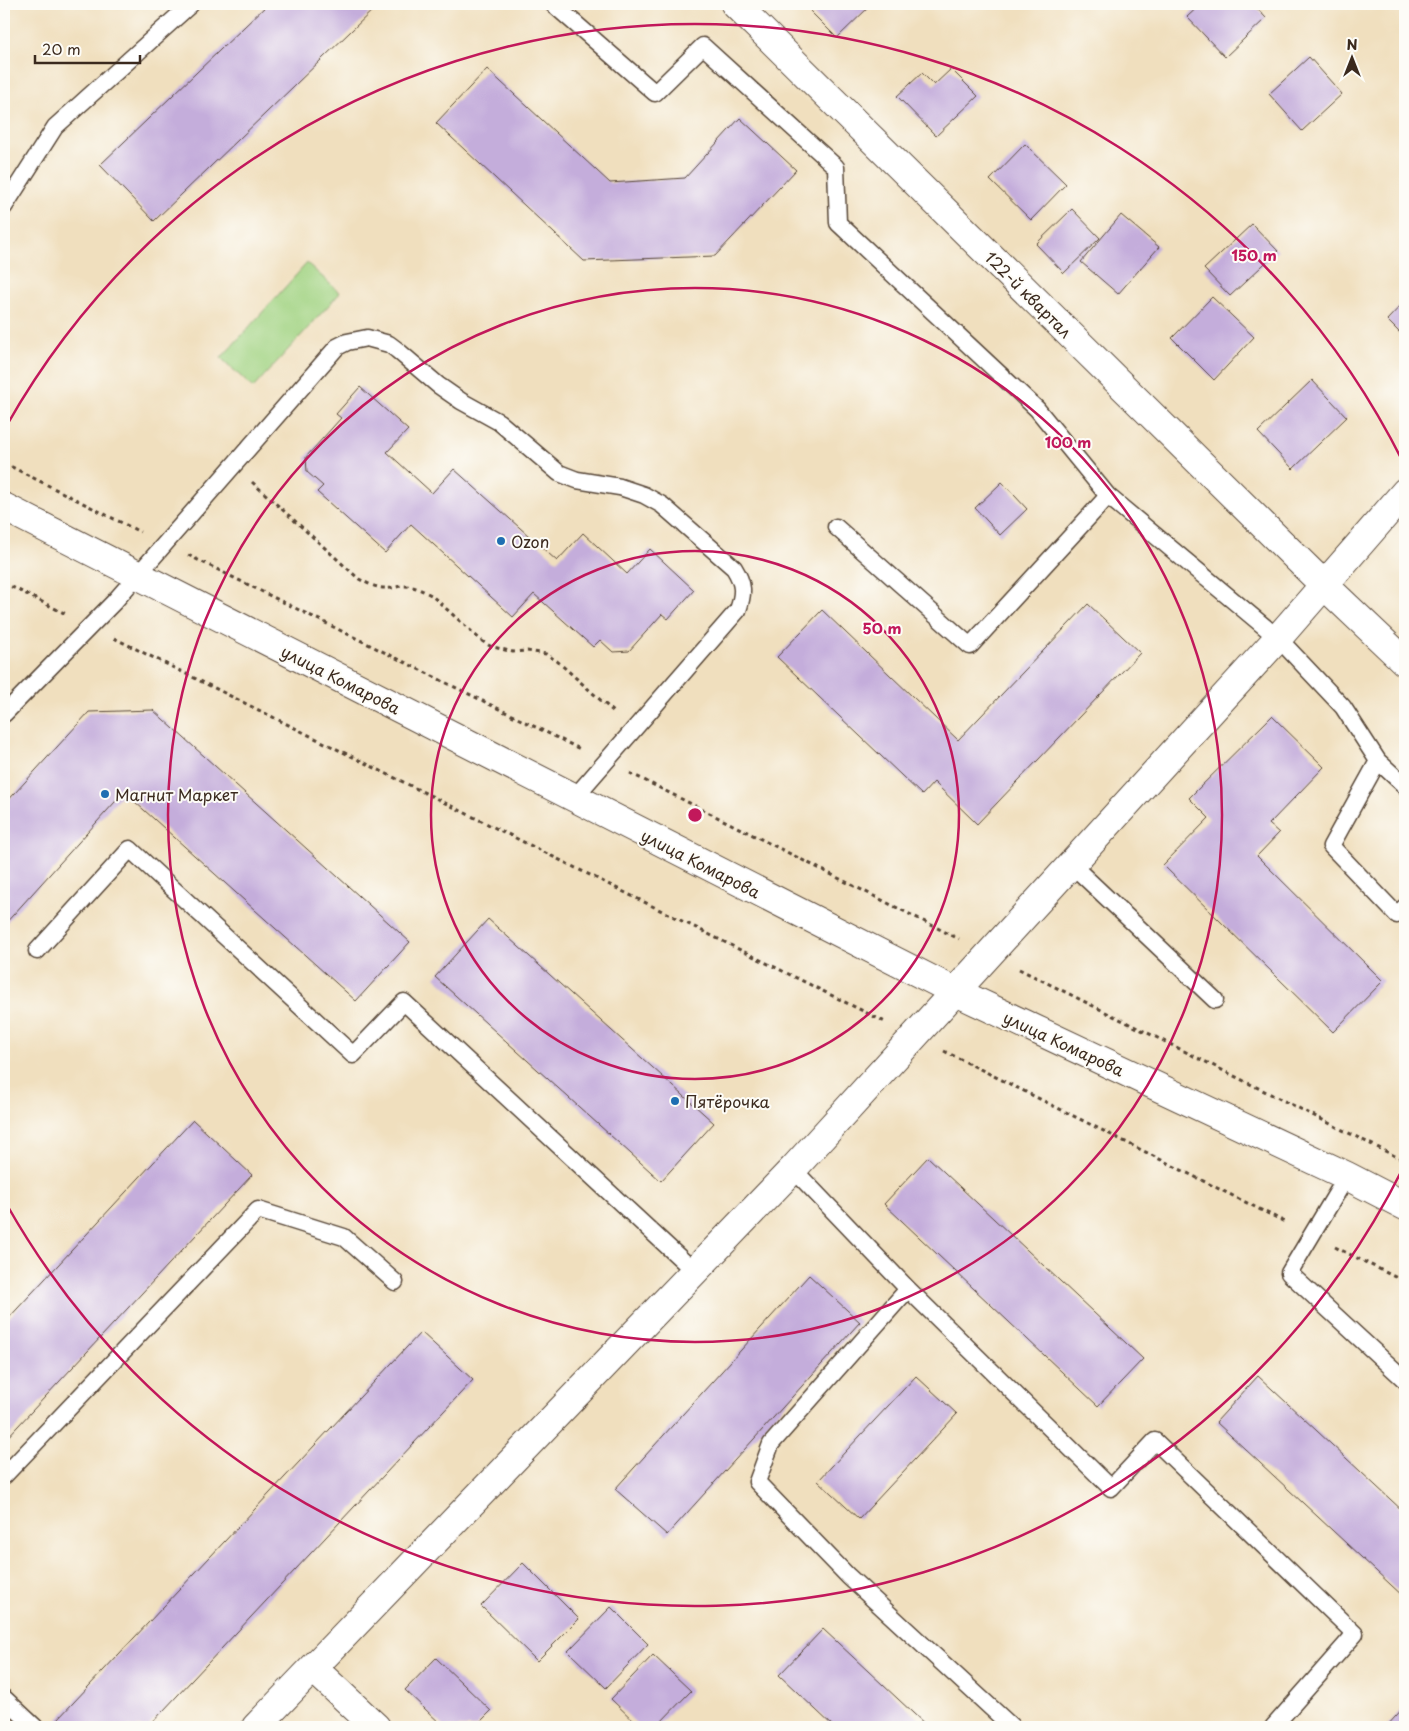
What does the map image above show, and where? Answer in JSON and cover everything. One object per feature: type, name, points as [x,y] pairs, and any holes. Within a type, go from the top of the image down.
[{"type":"street","name":"122-й квартал","points":[[735,4],[1324,585],[1405,662]]},
{"type":"street","points":[[256,1727],[314,1669],[793,1169],[1278,638],[1405,492]]},
{"type":"street","name":"улица Комарова","points":[[4,507],[954,991],[1347,1176],[1405,1206]]},
{"type":"street","points":[[314,1669],[376,1727]]},
{"type":"lane","points":[[4,207],[56,127],[191,4]]},
{"type":"lane","points":[[553,4],[655,93],[703,46],[836,167],[838,223],[1037,409],[1108,496],[1278,638],[1343,707],[1378,762],[1405,786]]},
{"type":"lane","points":[[4,714],[137,575],[337,347],[347,342],[367,338],[398,350],[438,385],[499,422],[559,473],[577,480],[632,491],[662,505],[734,568],[740,578],[742,598],[738,610],[574,798]]},
{"type":"lane","points":[[836,527],[970,646],[1108,496]]},
{"type":"lane","points":[[1378,762],[1331,846],[1397,915],[1405,907]]},
{"type":"lane","points":[[37,951],[130,849],[353,1055],[404,1002],[694,1271]]},
{"type":"lane","points":[[1071,864],[1215,1000]]},
{"type":"lane","points":[[793,1169],[908,1290],[1111,1488],[1155,1441],[1355,1634],[1273,1727]]},
{"type":"lane","points":[[1347,1176],[1289,1273],[1405,1380]]},
{"type":"lane","points":[[4,1476],[258,1210],[344,1237],[395,1282]]},
{"type":"lane","points":[[908,1290],[772,1444],[757,1482],[848,1576],[1012,1727]]},
{"type":"lane","points":[[4,1698],[35,1727]]},
{"type":"path","points":[[4,464],[606,762],[1405,1162]]},
{"type":"path","points":[[233,465],[359,579],[376,587],[412,587],[431,595],[482,641],[497,649],[513,652],[536,651],[546,654],[557,661],[634,730]]},
{"type":"path","points":[[4,583],[1405,1282]]},
{"type":"green space","points":[[307,263],[340,293],[253,388],[221,358]]},
{"type":"building","points":[[268,4],[379,4],[154,221],[100,165]]},
{"type":"building","points":[[803,4],[872,4],[837,38]]},
{"type":"building","points":[[1201,4],[1253,4],[1266,18],[1225,57],[1187,17]]},
{"type":"building","points":[[1309,57],[1342,94],[1302,131],[1269,94]]},
{"type":"building","points":[[487,69],[610,183],[685,178],[740,118],[796,170],[715,256],[584,261],[436,123]]},
{"type":"building","points":[[951,69],[978,96],[936,136],[897,96],[922,73],[934,85]]},
{"type":"building","points":[[1025,144],[1066,184],[1031,220],[990,180]]},
{"type":"building","points":[[1072,209],[1100,238],[1064,273],[1036,244]]},
{"type":"building","points":[[1121,215],[1159,247],[1118,294],[1081,262]]},
{"type":"building","points":[[1252,224],[1278,251],[1230,296],[1204,269]]},
{"type":"building","points":[[1212,297],[1254,337],[1214,380],[1172,338]]},
{"type":"building","points":[[1405,301],[1405,338],[1387,320]]},
{"type":"building","points":[[1312,380],[1347,417],[1293,469],[1258,432]]},
{"type":"building","points":[[360,387],[408,430],[387,452],[432,493],[454,469],[557,561],[583,533],[627,574],[650,549],[694,590],[668,619],[662,614],[629,651],[613,652],[600,640],[593,647],[534,594],[513,617],[411,524],[385,553],[317,492],[323,486],[307,472],[306,457],[341,418],[336,414]]},
{"type":"building","points":[[1002,482],[1027,509],[1000,535],[975,508]]},
{"type":"building","points":[[1088,604],[1140,653],[977,824],[934,782],[922,795],[777,657],[822,610],[958,740]]},
{"type":"building","points":[[153,710],[410,942],[356,1001],[124,792],[4,925],[4,805],[89,712]]},
{"type":"building","points":[[1272,716],[1324,767],[1269,824],[1279,833],[1257,856],[1383,981],[1333,1032],[1163,865],[1209,818],[1189,798]]},
{"type":"building","points":[[488,919],[714,1123],[661,1181],[435,977]]},
{"type":"building","points":[[193,1120],[252,1175],[4,1441],[4,1323]]},
{"type":"building","points":[[928,1157],[1143,1359],[1098,1406],[884,1204]]},
{"type":"building","points":[[809,1275],[860,1322],[667,1535],[615,1489]]},
{"type":"building","points":[[421,1332],[473,1380],[148,1727],[66,1727],[58,1719]]},
{"type":"building","points":[[916,1376],[957,1414],[859,1519],[818,1481]]},
{"type":"building","points":[[1258,1376],[1405,1513],[1405,1598],[1216,1422]]},
{"type":"building","points":[[523,1563],[579,1619],[537,1661],[481,1606]]},
{"type":"building","points":[[611,1607],[648,1644],[606,1688],[568,1651]]},
{"type":"building","points":[[823,1629],[928,1727],[834,1727],[779,1675]]},
{"type":"building","points":[[653,1655],[691,1691],[656,1727],[640,1727],[611,1699]]},
{"type":"building","points":[[436,1658],[491,1711],[475,1727],[444,1727],[405,1690]]},
{"type":"building","points":[[1405,1706],[1405,1727],[1386,1727]]},
{"type":"place","name":"Ozon","points":[[501,541]]},
{"type":"place","name":"Магнит Маркет","points":[[105,794]]},
{"type":"place","name":"Пятёрочка","points":[[675,1101]]}]
